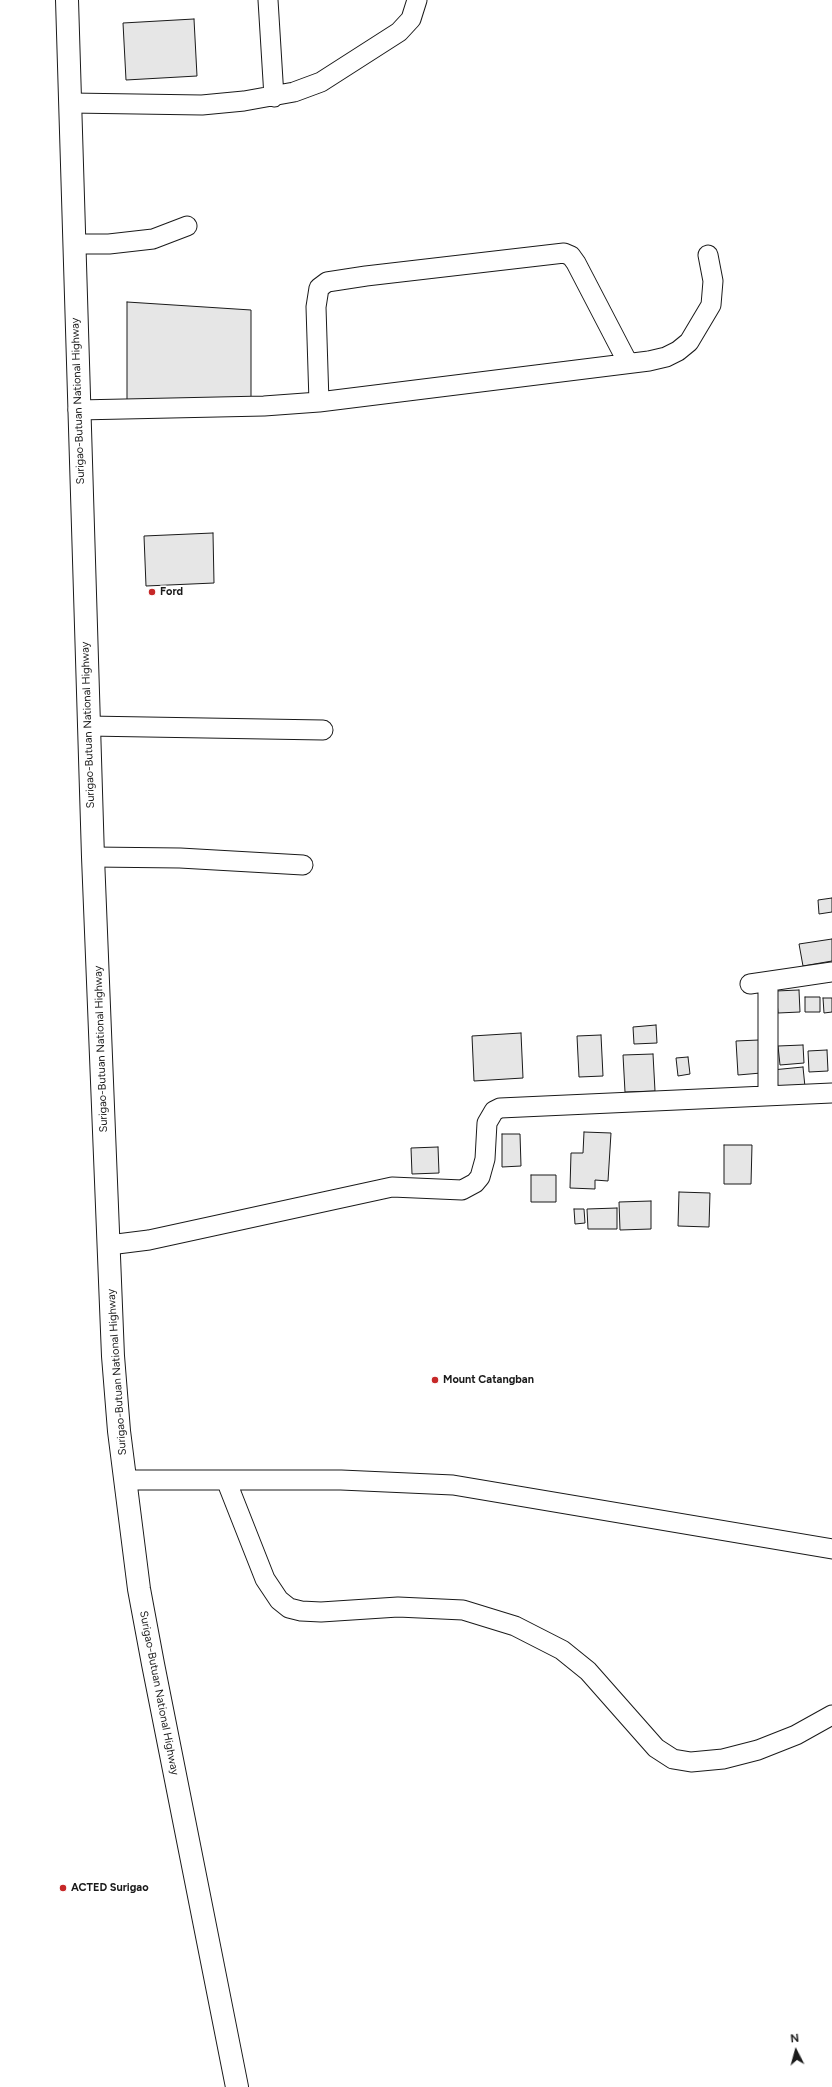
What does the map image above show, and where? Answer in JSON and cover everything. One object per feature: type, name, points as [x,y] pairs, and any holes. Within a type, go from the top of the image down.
[{"type":"highway","name":"Surigao-Butuan National Highway","points":[[67,0],[88,726],[114,1364],[119,1431],[140,1589],[153,1664],[236,2087]]},
{"type":"street","points":[[268,0],[274,96]]},
{"type":"street","points":[[71,103],[202,105],[244,101],[294,92],[321,82],[399,32],[411,19],[417,0]]},
{"type":"street","points":[[74,244],[109,244],[153,239],[187,226]]},
{"type":"street","points":[[319,402],[316,307],[319,288],[327,282],[366,276],[564,253],[571,256],[576,263],[628,363]]},
{"type":"street","points":[[78,410],[264,406],[319,402],[666,357],[678,351],[689,342],[711,305],[713,281],[708,255]]},
{"type":"street","points":[[88,726],[323,730]]},
{"type":"street","points":[[93,856],[180,858],[303,865]]},
{"type":"street","points":[[768,1095],[759,983],[832,972]]},
{"type":"street","points":[[109,1245],[149,1240],[392,1188],[462,1190],[475,1183],[480,1177],[485,1159],[487,1123],[494,1111],[500,1108],[832,1093]]},
{"type":"street","points":[[125,1480],[341,1480],[453,1485],[832,1549]]},
{"type":"street","points":[[226,1480],[265,1579],[279,1600],[289,1608],[301,1611],[321,1612],[398,1607],[463,1610],[515,1626],[562,1650],[588,1671],[656,1748],[673,1759],[691,1762],[722,1759],[758,1750],[796,1735],[832,1715]]},
{"type":"building","points":[[194,19],[197,76],[126,80],[123,23]]},
{"type":"building","points":[[127,302],[251,310],[251,399],[127,400]]},
{"type":"building","points":[[213,533],[214,583],[146,586],[144,536]]},
{"type":"building","points":[[832,898],[832,912],[819,914],[818,900]]},
{"type":"building","points":[[832,939],[832,961],[803,966],[799,944]]},
{"type":"building","points":[[799,990],[800,1012],[778,1013],[776,991]]},
{"type":"building","points":[[805,997],[820,997],[820,1012],[805,1012]]},
{"type":"building","points":[[823,998],[832,998],[832,1012],[824,1013]]},
{"type":"building","points":[[656,1025],[657,1043],[634,1044],[633,1027]]},
{"type":"building","points":[[521,1033],[523,1078],[474,1081],[472,1036]]},
{"type":"building","points":[[601,1035],[603,1076],[579,1077],[577,1036]]},
{"type":"building","points":[[759,1040],[761,1073],[738,1075],[736,1041]]},
{"type":"building","points":[[803,1045],[804,1063],[780,1065],[778,1046]]},
{"type":"building","points":[[827,1050],[828,1071],[809,1072],[808,1051]]},
{"type":"building","points":[[653,1054],[655,1091],[625,1092],[623,1055]]},
{"type":"building","points":[[688,1057],[690,1074],[678,1076],[676,1058]]},
{"type":"building","points":[[803,1067],[805,1087],[774,1089],[772,1070]]},
{"type":"building","points":[[584,1132],[611,1133],[608,1181],[595,1180],[595,1189],[570,1188],[571,1153],[583,1153]]},
{"type":"building","points":[[502,1134],[520,1134],[521,1166],[502,1167]]},
{"type":"building","points":[[724,1145],[752,1145],[751,1184],[724,1184]]},
{"type":"building","points":[[438,1147],[439,1173],[412,1174],[411,1148]]},
{"type":"building","points":[[531,1175],[556,1175],[556,1202],[531,1202]]},
{"type":"building","points":[[679,1192],[710,1193],[709,1227],[678,1226]]},
{"type":"building","points":[[651,1201],[651,1229],[620,1230],[619,1202]]},
{"type":"building","points":[[617,1208],[617,1229],[588,1229],[587,1209]]},
{"type":"building","points":[[574,1209],[584,1209],[585,1223],[575,1224]]},
{"type":"place","name":"Ford","points":[[152,592]]},
{"type":"place","name":"Mount Catangban","points":[[435,1380]]},
{"type":"place","name":"ACTED Surigao","points":[[63,1888]]}]
